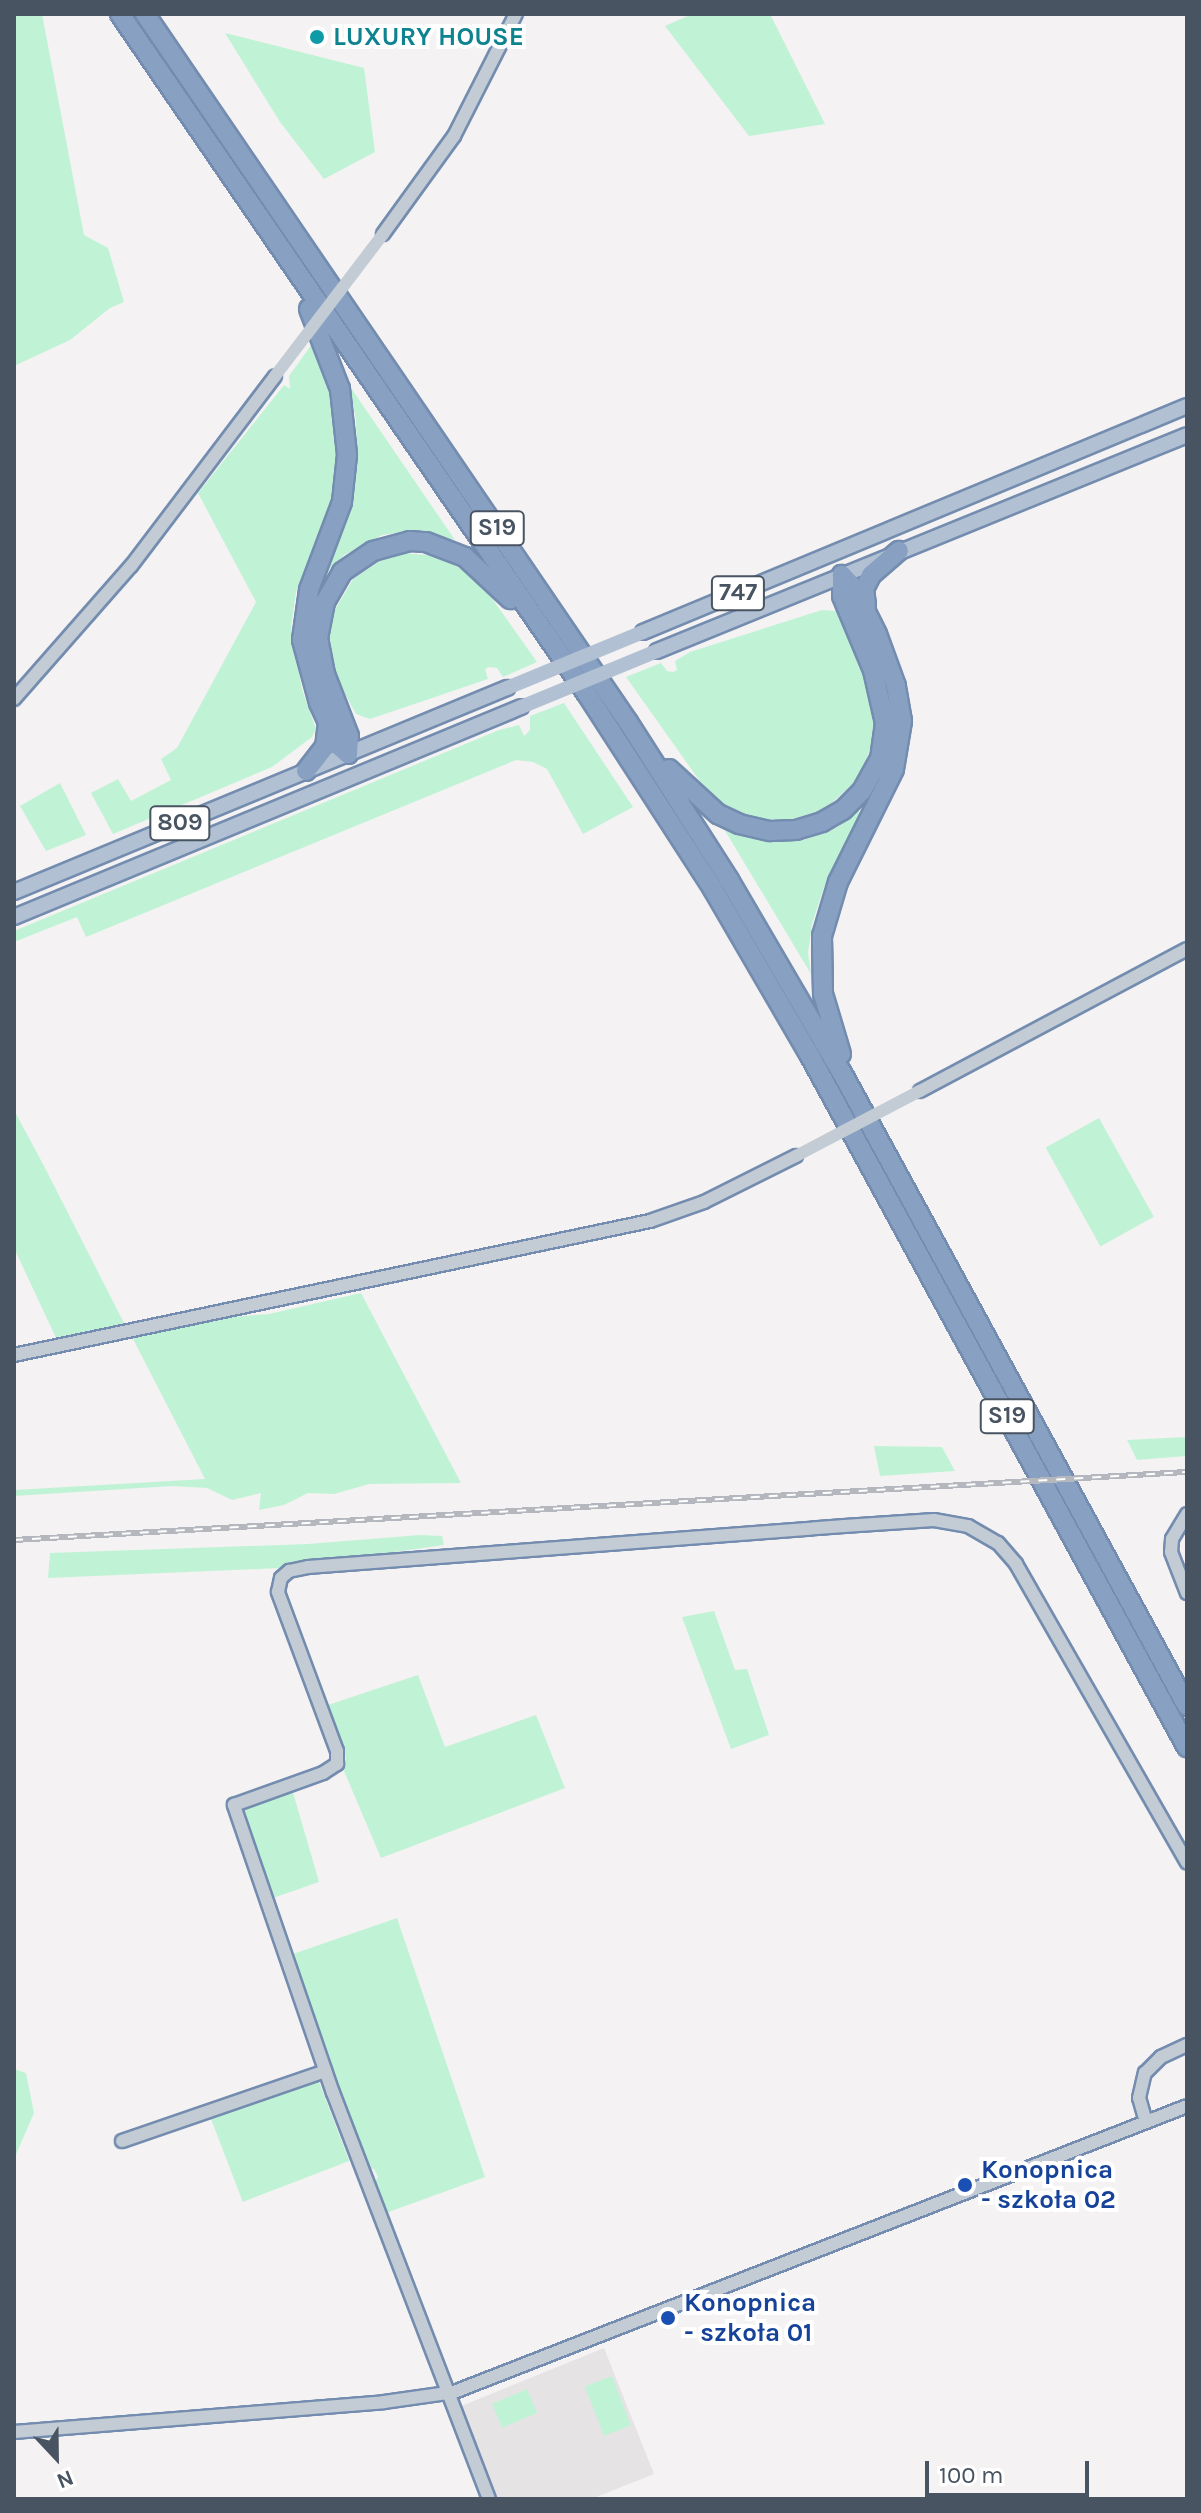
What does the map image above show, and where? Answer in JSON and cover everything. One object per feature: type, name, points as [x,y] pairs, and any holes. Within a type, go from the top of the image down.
[{"type":"highway","name":"S19","points":[[120,14],[555,648],[685,845],[796,1031],[1187,1747]]},
{"type":"highway","name":"S19","points":[[145,14],[628,722],[756,924],[1187,1706]]},
{"type":"highway","points":[[283,252],[326,345],[340,389],[347,429],[342,502],[309,590],[302,624],[307,671],[328,724],[339,746],[348,754]]},
{"type":"highway","points":[[348,754],[349,736],[325,674],[318,628],[332,587],[342,572],[373,551],[410,541],[441,546],[465,557],[488,575],[555,648]]},
{"type":"highway","points":[[867,612],[867,582],[899,551]]},
{"type":"highway","points":[[628,722],[700,800],[739,824],[788,831],[822,822],[843,810],[872,775],[885,730],[877,682],[842,596],[842,575],[849,579],[867,612],[896,686],[902,734],[887,786],[828,909],[820,957],[830,1022],[865,1117]]},
{"type":"highway","points":[[306,771],[325,747],[328,724]]},
{"type":"main road","name":"747","points":[[348,754],[1187,406]]},
{"type":"main road","name":"747","points":[[357,775],[1187,435]]},
{"type":"main road","points":[[833,553],[842,575]]},
{"type":"main road","points":[[348,754],[357,775]]},
{"type":"main road","name":"809","points":[[14,892],[348,754]]},
{"type":"main road","name":"809","points":[[14,917],[357,775]]},
{"type":"street","points":[[14,699],[131,566],[383,234],[454,136],[516,14]]},
{"type":"street","points":[[14,1355],[638,1224],[690,1208],[796,1156],[1187,949]]},
{"type":"street","points":[[1187,1514],[1172,1539],[1171,1552],[1187,1593]]},
{"type":"street","points":[[489,2499],[325,2071],[234,1805],[323,1773],[337,1764],[337,1751],[278,1592],[281,1578],[289,1571],[934,1520],[968,1526],[998,1543],[1016,1564],[1187,1863]]},
{"type":"street","points":[[1146,2122],[1139,2098],[1145,2073],[1161,2057],[1187,2045]]},
{"type":"street","points":[[122,2141],[325,2071]]},
{"type":"street","points":[[14,2432],[447,2394],[1187,2106]]},
{"type":"shaded area","points":[[604,2348],[654,2474],[591,2499],[495,2499],[459,2407]]},
{"type":"green space","points":[[14,14],[42,14],[84,235],[108,248],[124,302],[110,308],[70,340],[14,366]]},
{"type":"green space","points":[[692,14],[770,14],[825,124],[749,136],[665,26]]},
{"type":"green space","points":[[225,33],[364,68],[375,152],[324,179],[280,122]]},
{"type":"green space","points":[[312,344],[335,407],[338,453],[333,498],[296,592],[291,627],[302,689],[316,729],[312,737],[272,767],[113,834],[91,793],[118,779],[131,801],[171,780],[161,759],[177,748],[256,602],[198,493],[284,385],[290,389],[289,376]]},
{"type":"green space","points":[[349,385],[455,540],[417,530],[382,535],[344,555],[329,570],[348,515],[357,467],[356,419]]},
{"type":"green space","points":[[403,553],[437,556],[463,570],[491,597],[537,662],[503,677],[497,668],[489,667],[485,669],[488,679],[370,719],[356,714],[338,681],[332,655],[329,629],[333,613],[353,579],[380,561]]},
{"type":"green space","points":[[822,610],[836,611],[840,616],[867,681],[874,719],[873,743],[857,780],[825,809],[782,823],[759,822],[726,807],[704,787],[626,677],[661,663],[667,671],[673,672],[677,670],[675,661],[690,652]]},
{"type":"green space","points":[[564,703],[633,807],[583,834],[547,769],[533,762],[516,760],[86,937],[77,917],[14,942],[14,931],[499,730],[519,725],[524,736],[530,730],[530,716]]},
{"type":"green space","points":[[60,783],[86,835],[46,851],[20,806]]},
{"type":"green space","points":[[858,811],[861,814],[824,887],[812,924],[808,953],[811,974],[724,829],[760,840],[804,840],[838,827]]},
{"type":"green space","points":[[14,1110],[125,1325],[57,1340],[14,1248]]},
{"type":"green space","points":[[1099,1118],[1154,1217],[1100,1246],[1046,1148]]},
{"type":"green space","points":[[361,1293],[461,1483],[369,1484],[334,1494],[308,1493],[284,1505],[259,1510],[261,1493],[232,1500],[207,1488],[172,1486],[14,1496],[14,1490],[205,1479],[131,1335],[198,1320],[269,1314]]},
{"type":"green space","points":[[1187,1437],[1187,1456],[1137,1460],[1127,1440]]},
{"type":"green space","points":[[874,1446],[942,1447],[955,1471],[880,1476]]},
{"type":"green space","points":[[442,1536],[444,1545],[281,1568],[48,1578],[50,1553],[308,1544]]},
{"type":"green space","points":[[714,1611],[735,1670],[747,1669],[769,1735],[731,1749],[682,1617]]},
{"type":"green space","points":[[418,1675],[445,1747],[536,1715],[565,1788],[381,1858],[344,1771],[346,1757],[325,1706]]},
{"type":"green space","points":[[292,1789],[319,1882],[270,1899],[241,1810],[245,1804]]},
{"type":"green space","points":[[397,1918],[485,2177],[383,2214],[371,2187],[378,2177],[374,2169],[364,2168],[290,1955]]},
{"type":"green space","points":[[14,2069],[26,2073],[34,2113],[14,2159]]},
{"type":"green space","points":[[317,2077],[349,2161],[243,2202],[211,2118]]},
{"type":"green space","points":[[612,2376],[631,2425],[604,2436],[585,2386]]},
{"type":"green space","points":[[527,2389],[537,2413],[502,2428],[492,2404]]},
{"type":"railway","points":[[14,1540],[1187,1472]]},
{"type":"place","name":"LUXURY HOUSE","points":[[317,37]]},
{"type":"place","name":"Konopnica - szkoła 02","points":[[965,2185]]},
{"type":"place","name":"Konopnica - szkoła 01","points":[[668,2318]]}]
